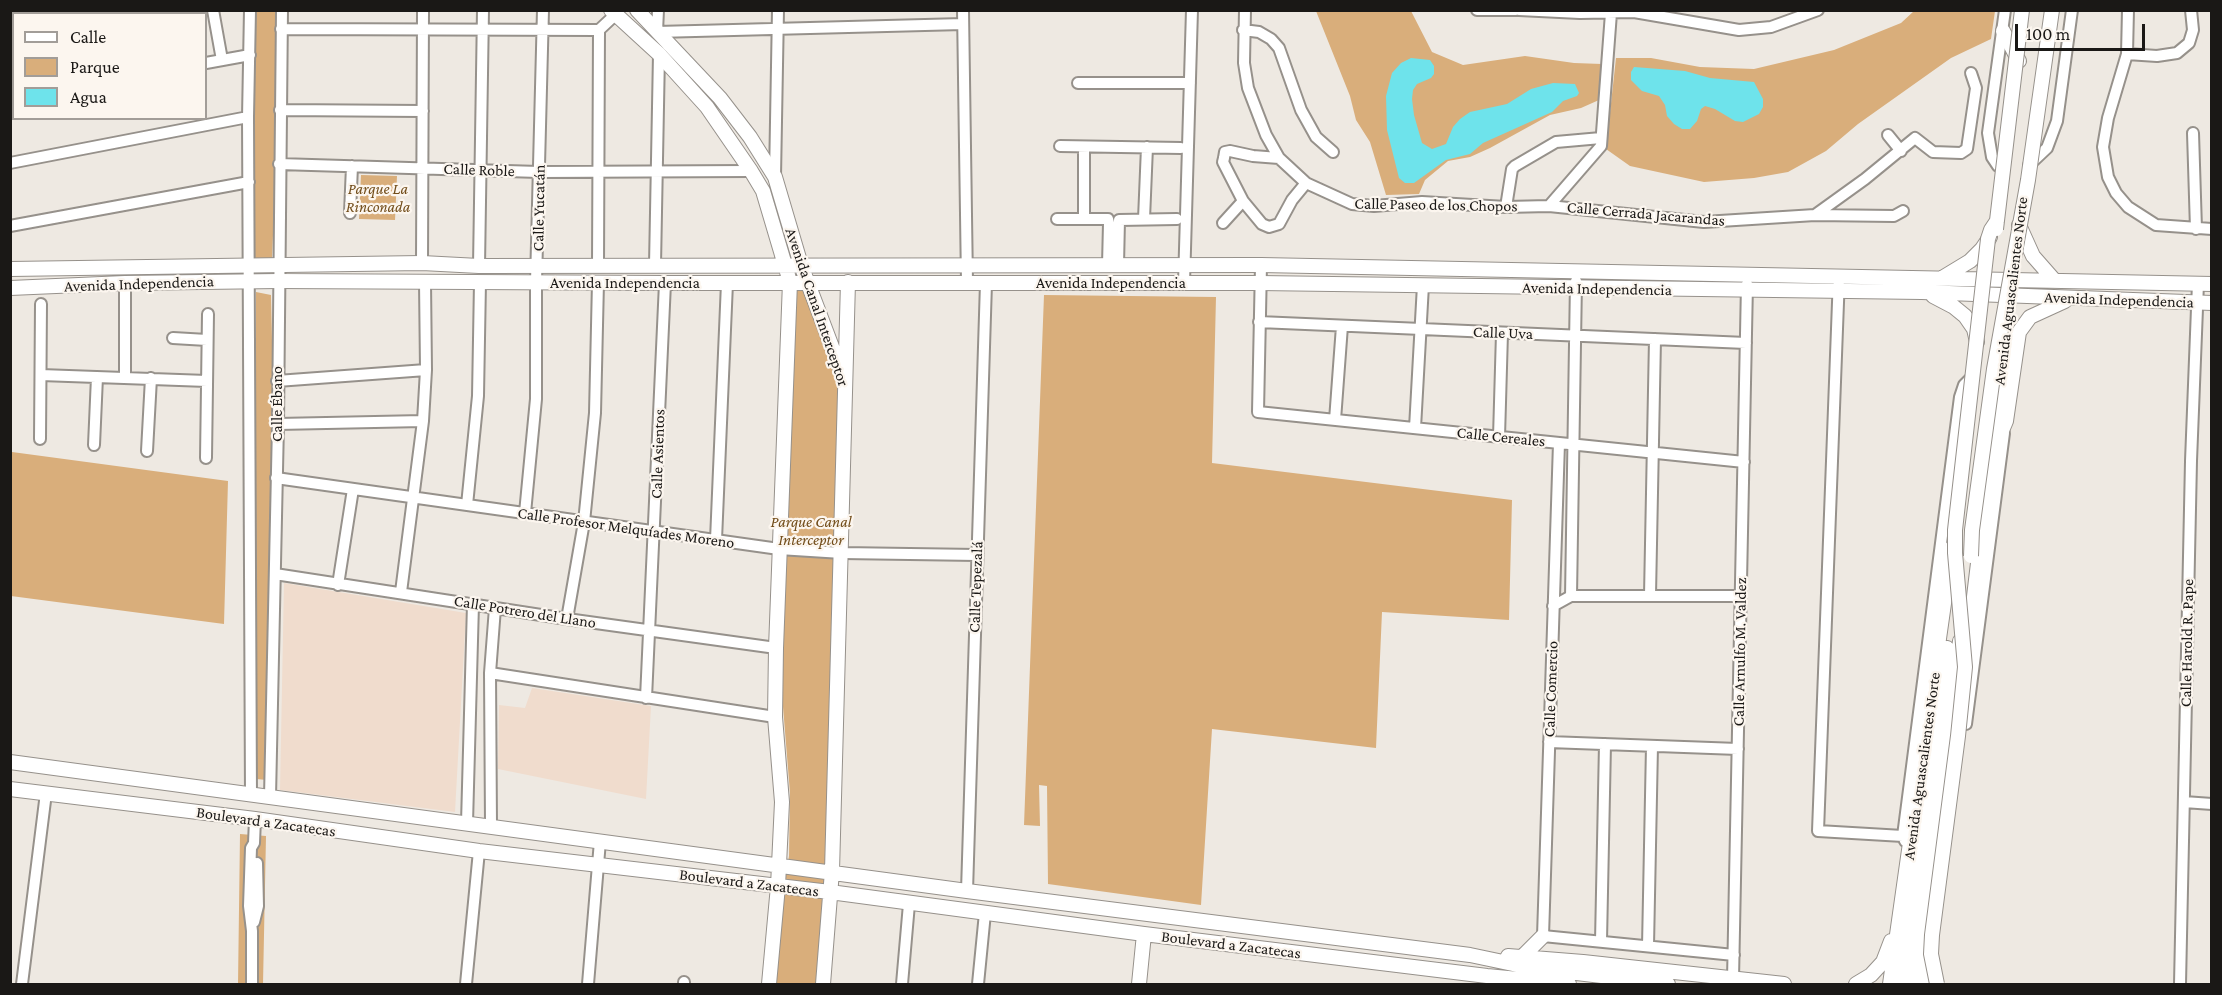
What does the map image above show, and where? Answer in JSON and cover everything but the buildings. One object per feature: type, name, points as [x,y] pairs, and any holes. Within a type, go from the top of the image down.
[{"type":"main road","name":"Avenida Canal Interceptor","points":[[637,10],[720,98],[750,137],[775,177],[801,265],[846,383],[832,871],[823,984]]},
{"type":"main road","points":[[1965,560],[1995,224],[2024,10]]},
{"type":"main road","name":"Avenida Aguascalientes Norte","points":[[1925,984],[1966,668],[1965,560],[1950,517],[1958,460],[1976,374],[2024,10]]},
{"type":"main road","points":[[1965,560],[1972,530],[1994,369],[2028,180],[2050,10]]},
{"type":"main road","name":"Avenida Aguascalientes Norte","points":[[1904,984],[1944,677],[1965,560],[1990,453],[2019,225],[2050,10]]},
{"type":"main road","name":"Avenida Canal Interceptor","points":[[613,13],[659,54],[707,107],[752,171],[763,191],[790,282],[776,648],[775,717],[782,802],[778,886],[769,984]]},
{"type":"main road","points":[[2003,31],[2019,61]]},
{"type":"main road","points":[[1941,278],[1977,255],[1987,242],[1995,224]]},
{"type":"main road","points":[[1940,984],[1931,954],[1932,935],[1965,667],[1955,530],[1988,239],[1990,230],[1995,224]]},
{"type":"main road","points":[[2019,225],[2033,256],[2055,281]]},
{"type":"main road","name":"Avenida Independencia","points":[[10,268],[422,263],[479,266],[1261,265],[2205,284]]},
{"type":"main road","name":"Avenida Independencia","points":[[10,288],[249,281],[1259,283],[1839,293],[1922,292],[2204,303]]},
{"type":"main road","points":[[846,383],[848,282]]},
{"type":"main road","points":[[1922,292],[1948,302],[1970,321],[1977,338],[1978,355]]},
{"type":"main road","points":[[1990,453],[2000,438],[2006,421],[2019,332],[2022,326],[2035,314],[2072,298]]},
{"type":"main road","name":"Avenida Aguascalientes Norte","points":[[1890,984],[1910,853],[1938,610],[1965,560]]},
{"type":"main road","name":"Avenida Aguascalientes Norte","points":[[1914,984],[1955,678],[1965,560]]},
{"type":"main road","name":"Boulevard a Zacatecas","points":[[10,762],[967,891],[1470,955],[1527,967],[1668,984]]},
{"type":"main road","name":"Boulevard a Zacatecas","points":[[10,789],[255,819],[479,851],[830,892],[1518,984]]},
{"type":"main road","points":[[1139,981],[1144,934],[1155,923],[1170,917]]},
{"type":"main road","points":[[1856,984],[1870,975],[1883,962],[1900,920]]},
{"type":"main road","points":[[1522,957],[1543,936]]},
{"type":"main road","points":[[1929,952],[1940,984]]},
{"type":"main road","name":"Boulevard a Zacatecas","points":[[1470,955],[1522,957],[1784,984]]},
{"type":"main road","name":"Boulevard a Zacatecas","points":[[1481,980],[1569,984]]},
{"type":"street","points":[[213,10],[222,60]]},
{"type":"street","name":"Calle Ébano","points":[[250,10],[248,117],[251,795]]},
{"type":"street","name":"Calle Ébano","points":[[270,797],[278,424],[282,10]]},
{"type":"street","points":[[422,263],[423,10]]},
{"type":"street","points":[[479,266],[483,10]]},
{"type":"street","name":"Calle Yucatán","points":[[525,513],[536,399],[536,282],[543,10]]},
{"type":"street","points":[[658,10],[657,32],[963,24]]},
{"type":"street","points":[[775,177],[778,10]]},
{"type":"street","points":[[963,10],[967,282]]},
{"type":"street","points":[[1184,283],[1192,10]]},
{"type":"street","name":"Calle Paseo de los Chopos","points":[[1245,10],[1244,63],[1248,88],[1266,135],[1279,158],[1306,183],[1352,204],[1374,206],[1422,202],[1506,207],[1549,206]]},
{"type":"street","points":[[1477,10],[1634,12],[1739,30],[1771,27],[1818,10]]},
{"type":"street","points":[[2003,168],[1998,166],[1992,157],[1988,133],[2005,10]]},
{"type":"street","points":[[2027,168],[2047,148],[2057,121],[2072,10]]},
{"type":"street","points":[[2128,10],[2127,54],[2108,118],[2103,147],[2108,177],[2116,193],[2128,207],[2156,225],[2211,229]]},
{"type":"street","points":[[2127,54],[2157,56],[2177,54],[2190,43],[2193,30],[2191,10]]},
{"type":"street","points":[[598,266],[599,30],[613,13]]},
{"type":"street","points":[[1549,206],[1599,149],[1611,13]]},
{"type":"street","points":[[281,29],[599,30]]},
{"type":"street","points":[[1243,30],[1259,32],[1271,39],[1279,48],[1301,110],[1316,137],[1333,152]]},
{"type":"street","points":[[655,265],[659,54]]},
{"type":"street","points":[[207,63],[250,55]]},
{"type":"street","points":[[1815,215],[1916,138],[1933,152],[1961,153],[1967,149],[1976,88],[1971,73]]},
{"type":"street","points":[[1078,83],[1190,83]]},
{"type":"street","points":[[280,110],[423,111]]},
{"type":"street","points":[[10,163],[248,117]]},
{"type":"street","points":[[2193,133],[2196,229]]},
{"type":"street","points":[[1888,135],[1901,151]]},
{"type":"street","points":[[1506,207],[1512,169],[1515,166],[1556,142],[1601,138]]},
{"type":"street","points":[[1060,146],[1181,148]]},
{"type":"street","points":[[1084,147],[1084,219]]},
{"type":"street","points":[[1144,219],[1147,147]]},
{"type":"street","points":[[1279,158],[1226,152],[1223,162],[1243,201],[1262,224],[1269,227],[1279,224],[1292,200],[1306,183]]},
{"type":"street","name":"Calle Roble","points":[[279,164],[599,172],[752,171]]},
{"type":"street","points":[[350,213],[352,166]]},
{"type":"street","points":[[10,226],[249,182]]},
{"type":"street","points":[[1566,186],[1571,208]]},
{"type":"street","points":[[1223,224],[1243,201]]},
{"type":"street","name":"Calle Cerrada Jacarandas","points":[[1549,206],[1704,222],[1815,215],[1894,216],[1902,211]]},
{"type":"street","points":[[1057,219],[1108,219],[1113,265]]},
{"type":"street","points":[[1113,265],[1119,220],[1177,219]]},
{"type":"street","points":[[1259,322],[1261,265]]},
{"type":"street","points":[[1572,596],[1576,272]]},
{"type":"street","name":"Calle Arnulfo M. Valdez","points":[[1733,979],[1748,274]]},
{"type":"street","points":[[1839,276],[1818,831],[1903,837]]},
{"type":"street","points":[[401,592],[423,421],[426,370],[425,282]]},
{"type":"street","points":[[467,505],[478,396],[480,282]]},
{"type":"street","points":[[567,619],[584,522],[595,413],[598,282]]},
{"type":"street","points":[[124,377],[125,283]]},
{"type":"street","name":"Calle Asientos","points":[[646,698],[665,283]]},
{"type":"street","points":[[716,540],[727,283]]},
{"type":"street","name":"Calle Tepezalá","points":[[967,891],[986,283]]},
{"type":"street","name":"Calle Harold R. Pape","points":[[2180,984],[2191,461],[2205,284]]},
{"type":"street","points":[[1414,428],[1423,285]]},
{"type":"street","points":[[40,439],[41,375],[45,337],[41,304]]},
{"type":"street","points":[[206,458],[208,314]]},
{"type":"street","name":"Calle Uva","points":[[1259,322],[1746,343]]},
{"type":"street","name":"Calle Cereales","points":[[1259,322],[1258,412],[1744,462]]},
{"type":"street","points":[[1335,420],[1342,326]]},
{"type":"street","points":[[1499,437],[1502,333]]},
{"type":"street","points":[[173,338],[207,340]]},
{"type":"street","points":[[1650,595],[1655,339]]},
{"type":"street","points":[[277,381],[426,370]]},
{"type":"street","points":[[41,375],[207,381]]},
{"type":"street","points":[[94,445],[97,377]]},
{"type":"street","points":[[147,451],[151,378]]},
{"type":"street","points":[[278,424],[423,421]]},
{"type":"street","points":[[1937,889],[1947,863],[2006,421]]},
{"type":"street","name":"Calle Comercio","points":[[1543,936],[1559,443]]},
{"type":"street","name":"Calle Profesor Melquíades Moreno","points":[[276,478],[780,549],[842,553],[977,555]]},
{"type":"street","points":[[338,585],[353,489]]},
{"type":"street","points":[[1938,610],[1950,517]]},
{"type":"street","name":"Calle Potrero del Llano","points":[[275,574],[567,619],[776,648]]},
{"type":"street","points":[[1553,606],[1572,596],[1741,596]]},
{"type":"street","points":[[467,822],[473,604]]},
{"type":"street","points":[[490,825],[490,673],[495,608]]},
{"type":"street","points":[[490,673],[775,717]]},
{"type":"street","points":[[1910,853],[1903,837],[1927,694]]},
{"type":"street","points":[[1549,742],[1738,749]]},
{"type":"street","points":[[1601,941],[1605,744]]},
{"type":"street","points":[[1648,946],[1652,746]]},
{"type":"street","points":[[22,984],[46,793]]},
{"type":"street","points":[[2184,802],[2211,804]]},
{"type":"street","points":[[252,984],[252,931],[258,906],[257,848],[254,843],[255,819]]},
{"type":"street","points":[[588,984],[600,841]]},
{"type":"street","points":[[466,984],[479,851]]},
{"type":"street","points":[[902,984],[909,904]]},
{"type":"street","points":[[978,984],[985,913]]},
{"type":"street","points":[[1543,936],[1733,957]]},
{"type":"shaded area","points":[[284,583],[466,613],[455,812],[280,790]]},
{"type":"shaded area","points":[[532,688],[651,706],[646,799],[498,769],[499,705],[525,708]]},
{"type":"green space","points":[[252,11],[275,11],[276,163],[272,259],[253,264]]},
{"type":"green space","points":[[1316,11],[1411,11],[1432,52],[1463,65],[1525,56],[1574,63],[1602,64],[1599,100],[1581,108],[1550,115],[1470,157],[1448,161],[1425,180],[1419,194],[1386,195],[1370,142],[1356,120],[1350,96]]},
{"type":"green space","points":[[1914,11],[1995,11],[1991,39],[1951,58],[1858,124],[1826,151],[1788,172],[1754,178],[1704,182],[1630,166],[1606,149],[1616,58],[1651,58],[1700,67],[1754,69],[1834,50],[1901,23]]},
{"type":"green space","name":"Parque La Rinconada","points":[[361,175],[397,176],[395,220],[359,219]]},
{"type":"green space","name":"Parque Canal Interceptor","points":[[802,288],[840,386],[830,699],[828,862],[819,984],[773,984],[781,904],[789,856],[790,793],[781,682],[793,291]]},
{"type":"green space","points":[[256,292],[271,295],[274,430],[270,484],[272,572],[267,780],[256,779]]},
{"type":"green space","points":[[1044,295],[1216,297],[1212,463],[1512,500],[1509,620],[1382,612],[1376,748],[1212,729],[1201,905],[1048,884],[1047,786],[1039,785],[1040,826],[1024,825]]},
{"type":"green space","points":[[12,452],[228,481],[224,624],[11,596]]},
{"type":"green space","points":[[240,834],[266,836],[263,984],[238,984]]},
{"type":"water","points":[[1411,58],[1430,60],[1434,66],[1434,74],[1431,78],[1417,84],[1413,90],[1412,99],[1422,143],[1432,149],[1446,144],[1453,127],[1470,112],[1507,104],[1531,89],[1553,83],[1575,84],[1579,93],[1563,101],[1552,112],[1483,143],[1470,154],[1446,160],[1414,183],[1405,183],[1399,178],[1387,130],[1386,96],[1392,73],[1401,63]]},
{"type":"water","points":[[1634,67],[1685,71],[1710,78],[1754,82],[1763,99],[1763,107],[1759,114],[1743,122],[1735,121],[1705,106],[1690,129],[1682,129],[1667,116],[1665,105],[1659,96],[1642,91],[1631,80]]}]
